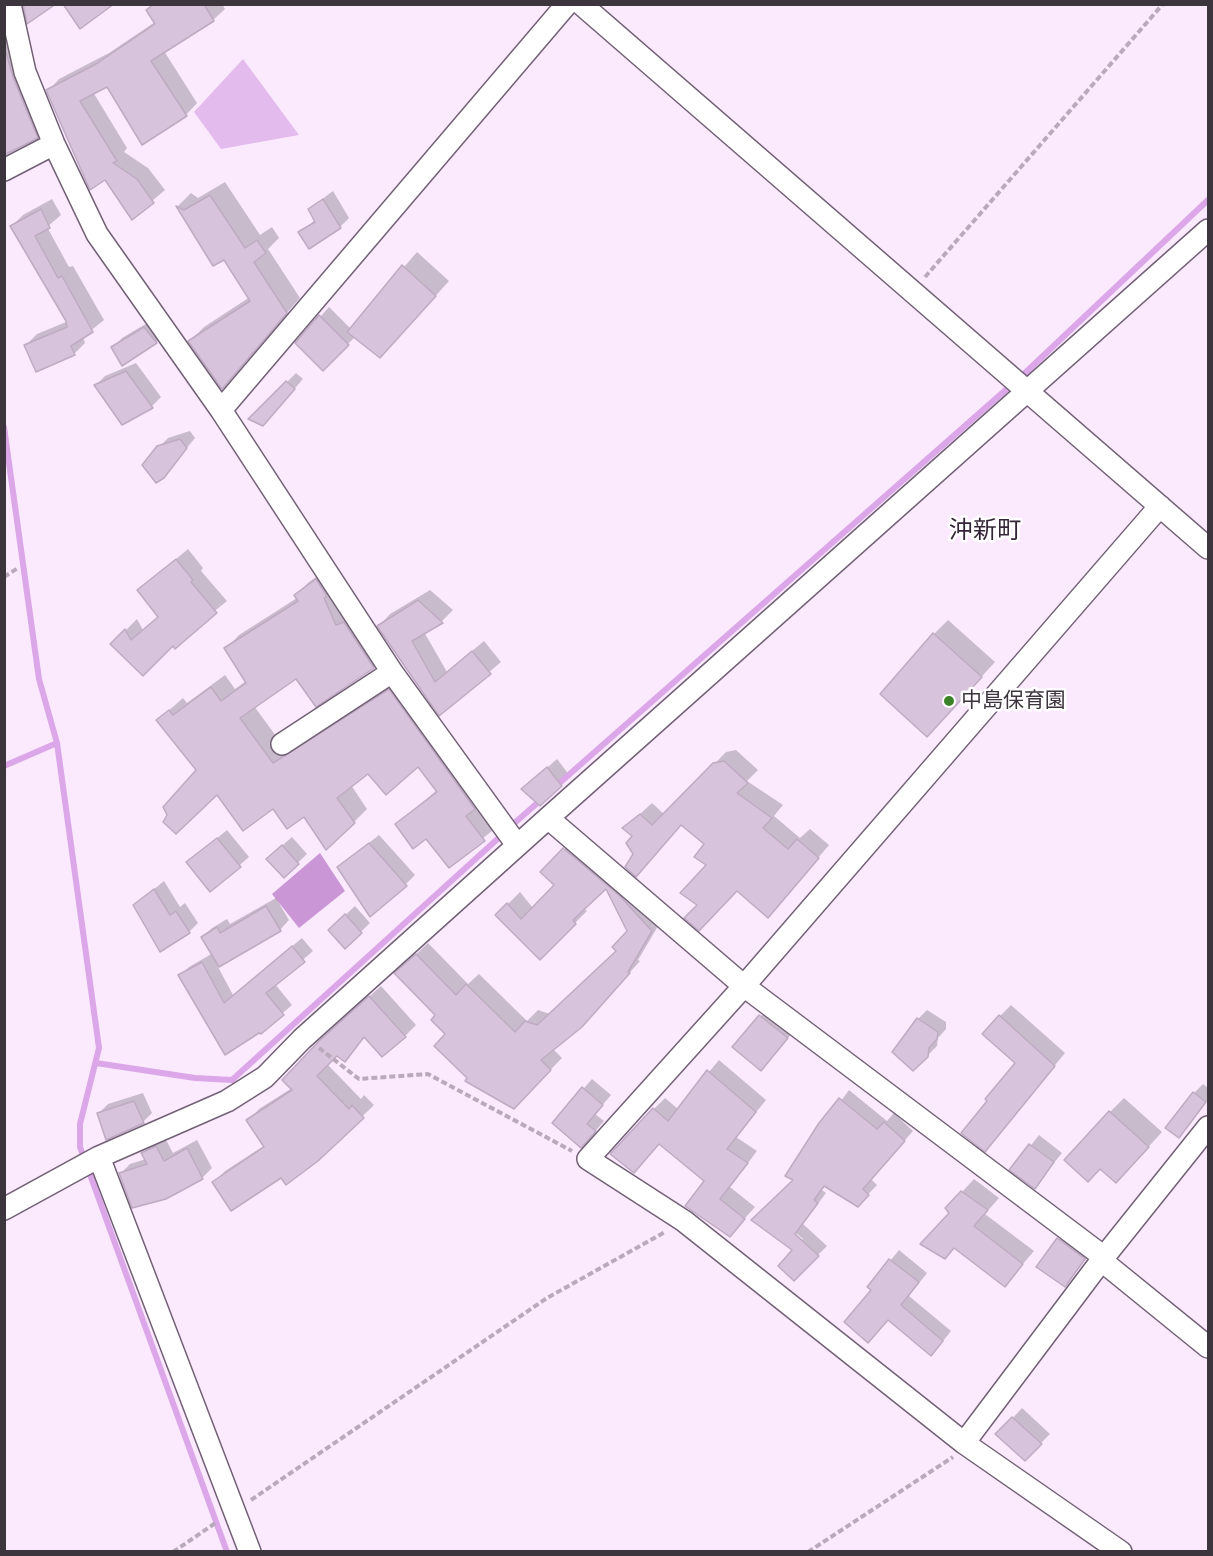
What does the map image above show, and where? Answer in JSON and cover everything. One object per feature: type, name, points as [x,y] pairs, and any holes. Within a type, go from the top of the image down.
[{"type":"street","points":[[10,4],[25,72],[54,144],[97,234],[220,410],[392,672],[517,845]]},
{"type":"street","points":[[220,410],[567,4]]},
{"type":"street","points":[[582,4],[1209,548]]},
{"type":"street","points":[[4,170],[54,144]]},
{"type":"street","points":[[4,1209],[99,1157],[227,1101],[265,1077],[302,1040],[517,845],[1209,230]]},
{"type":"street","points":[[1121,1551],[964,1443],[684,1221],[588,1159],[744,986],[1160,506]]},
{"type":"street","points":[[282,744],[392,672]]},
{"type":"street","points":[[548,818],[744,986],[1104,1257],[1107,1265],[1209,1347]]},
{"type":"street","points":[[964,1443],[1104,1257],[1209,1127]]},
{"type":"street","points":[[99,1157],[233,1512],[250,1551]]},
{"type":"path","points":[[912,292],[1163,4]]},
{"type":"path","points":[[4,577],[18,568]]},
{"type":"path","points":[[302,1040],[326,1051],[359,1079],[428,1074],[588,1159]]},
{"type":"path","points":[[173,1551],[547,1298],[684,1221]]},
{"type":"path","points":[[808,1551],[951,1460],[964,1443]]},
{"type":"shaded area","points":[[243,59],[299,135],[221,149],[194,112]]},
{"type":"shaded area","points":[[320,853],[345,891],[299,928],[272,894]]},
{"type":"building","points":[[23,4],[56,4],[27,24]]},
{"type":"building","points":[[63,4],[114,4],[80,29]]},
{"type":"building","points":[[154,4],[204,4],[214,21],[151,61],[187,116],[142,145],[107,87],[80,101],[117,161],[113,163],[137,179],[154,203],[132,220],[105,180],[90,190],[46,90],[96,64],[155,24],[146,10]]},
{"type":"building","points":[[4,45],[13,77],[38,138],[4,155]]},
{"type":"building","points":[[210,195],[245,248],[257,240],[266,253],[254,262],[287,313],[222,389],[188,341],[250,301],[224,260],[213,266],[176,206],[184,210]]},
{"type":"building","points":[[323,199],[341,228],[309,249],[298,232],[315,222],[308,209]]},
{"type":"building","points":[[41,209],[50,228],[35,236],[58,278],[62,276],[93,332],[71,346],[75,355],[36,372],[24,345],[67,327],[66,321],[10,226]]},
{"type":"building","points":[[402,265],[436,296],[380,358],[347,332]]},
{"type":"building","points":[[319,315],[349,345],[323,371],[295,343]]},
{"type":"building","points":[[144,327],[157,343],[122,366],[111,347]]},
{"type":"building","points":[[126,371],[153,408],[122,425],[94,385]]},
{"type":"building","points":[[286,381],[295,389],[263,426],[248,419]]},
{"type":"building","points":[[180,439],[187,448],[164,478],[156,483],[142,465],[157,446]]},
{"type":"building","points":[[176,559],[193,580],[191,582],[217,613],[175,649],[173,646],[143,676],[110,644],[125,629],[131,640],[158,617],[137,590]]},
{"type":"building","points":[[316,579],[327,596],[324,598],[336,625],[344,622],[374,668],[316,707],[296,679],[240,718],[273,763],[389,689],[475,809],[466,816],[485,841],[449,868],[426,839],[413,849],[395,824],[437,792],[418,767],[386,795],[368,774],[337,798],[355,823],[326,850],[304,817],[287,829],[273,809],[243,831],[217,795],[176,834],[163,822],[167,815],[163,807],[196,770],[156,720],[169,710],[173,715],[211,687],[221,701],[246,683],[224,648],[298,601],[294,595]]},
{"type":"building","points":[[418,600],[443,623],[412,641],[435,682],[472,651],[491,674],[439,716],[377,626]]},
{"type":"building","points":[[933,633],[982,677],[927,737],[880,694]]},
{"type":"building","points":[[724,761],[748,783],[737,793],[772,818],[763,828],[788,849],[797,839],[819,858],[768,918],[737,891],[699,931],[684,918],[697,905],[680,893],[706,865],[694,857],[704,844],[681,825],[636,877],[625,867],[633,854],[626,843],[632,836],[622,828],[640,814],[652,825],[713,763]]},
{"type":"building","points":[[547,767],[562,786],[540,806],[521,789]]},
{"type":"building","points":[[217,838],[241,867],[210,892],[186,862]]},
{"type":"building","points":[[369,843],[407,886],[370,917],[337,867]]},
{"type":"building","points":[[282,845],[299,864],[284,878],[266,859]]},
{"type":"building","points":[[563,848],[619,895],[652,931],[628,972],[630,973],[582,1027],[541,1060],[551,1070],[514,1109],[465,1081],[467,1078],[434,1046],[445,1034],[431,1020],[435,1015],[394,973],[416,954],[456,995],[466,984],[515,1032],[525,1021],[537,1025],[616,951],[612,947],[627,931],[606,889],[573,920],[576,924],[540,960],[495,915],[507,903],[521,919],[554,885],[540,872]]},
{"type":"building","points":[[154,889],[170,915],[176,911],[190,933],[160,952],[133,905]]},
{"type":"building","points":[[266,906],[281,931],[219,967],[201,937],[217,927],[220,933]]},
{"type":"building","points":[[345,914],[362,933],[345,949],[328,930]]},
{"type":"building","points":[[292,946],[305,962],[266,993],[284,1015],[261,1034],[259,1033],[225,1055],[178,975],[202,962],[224,1003]]},
{"type":"building","points":[[369,996],[406,1037],[382,1057],[364,1037],[345,1062],[337,1056],[317,1076],[349,1109],[352,1105],[364,1118],[318,1161],[286,1185],[281,1178],[231,1211],[212,1182],[264,1147],[246,1120],[292,1090],[282,1080],[319,1041]]},
{"type":"building","points":[[759,1015],[788,1038],[761,1071],[732,1047]]},
{"type":"building","points":[[999,1015],[1055,1066],[985,1152],[961,1133],[1015,1063],[982,1034]]},
{"type":"building","points":[[917,1018],[938,1032],[937,1039],[929,1048],[928,1057],[913,1071],[892,1052]]},
{"type":"building","points":[[707,1070],[756,1112],[727,1149],[748,1163],[720,1199],[745,1219],[730,1237],[685,1206],[704,1181],[659,1144],[634,1173],[610,1154],[653,1108],[668,1121]]},
{"type":"building","points":[[582,1087],[603,1105],[587,1124],[596,1131],[581,1148],[552,1123]]},
{"type":"building","points":[[1193,1092],[1206,1102],[1179,1138],[1165,1128]]},
{"type":"building","points":[[839,1098],[877,1129],[884,1122],[905,1141],[863,1189],[869,1195],[858,1207],[824,1186],[814,1200],[818,1203],[795,1234],[819,1256],[794,1281],[778,1266],[792,1250],[751,1220],[793,1180],[785,1176],[819,1123]]},
{"type":"building","points":[[134,1101],[144,1123],[106,1140],[97,1113]]},
{"type":"building","points":[[1109,1111],[1149,1147],[1116,1183],[1100,1169],[1088,1182],[1064,1160]]},
{"type":"building","points":[[1029,1144],[1054,1162],[1035,1189],[1009,1170]]},
{"type":"building","points":[[156,1146],[164,1161],[187,1148],[203,1179],[166,1199],[132,1208],[119,1173],[147,1164],[141,1153]]},
{"type":"building","points":[[961,1191],[988,1210],[974,1226],[1023,1264],[1005,1287],[954,1248],[945,1259],[920,1244],[949,1213],[945,1208]]},
{"type":"building","points":[[1057,1238],[1085,1259],[1065,1287],[1036,1267]]},
{"type":"building","points":[[889,1259],[919,1282],[901,1305],[943,1341],[931,1356],[888,1320],[868,1343],[844,1322],[871,1290],[867,1287]]},
{"type":"building","points":[[1012,1417],[1042,1444],[1025,1461],[995,1434]]},
{"type":"waterway","points":[[555,787],[1026,372],[1208,200]]},
{"type":"waterway","points":[[4,427],[39,679],[57,743],[99,1048],[80,1124],[80,1147],[227,1552]]},
{"type":"waterway","points":[[4,766],[57,743]]},
{"type":"waterway","points":[[510,827],[543,798]]},
{"type":"waterway","points":[[96,1063],[195,1078],[232,1080],[503,834]]},
{"type":"place","name":"中島保育園","points":[[949,701]]},
{"type":"district","name":"沖新町","points":[[985,531]]}]
